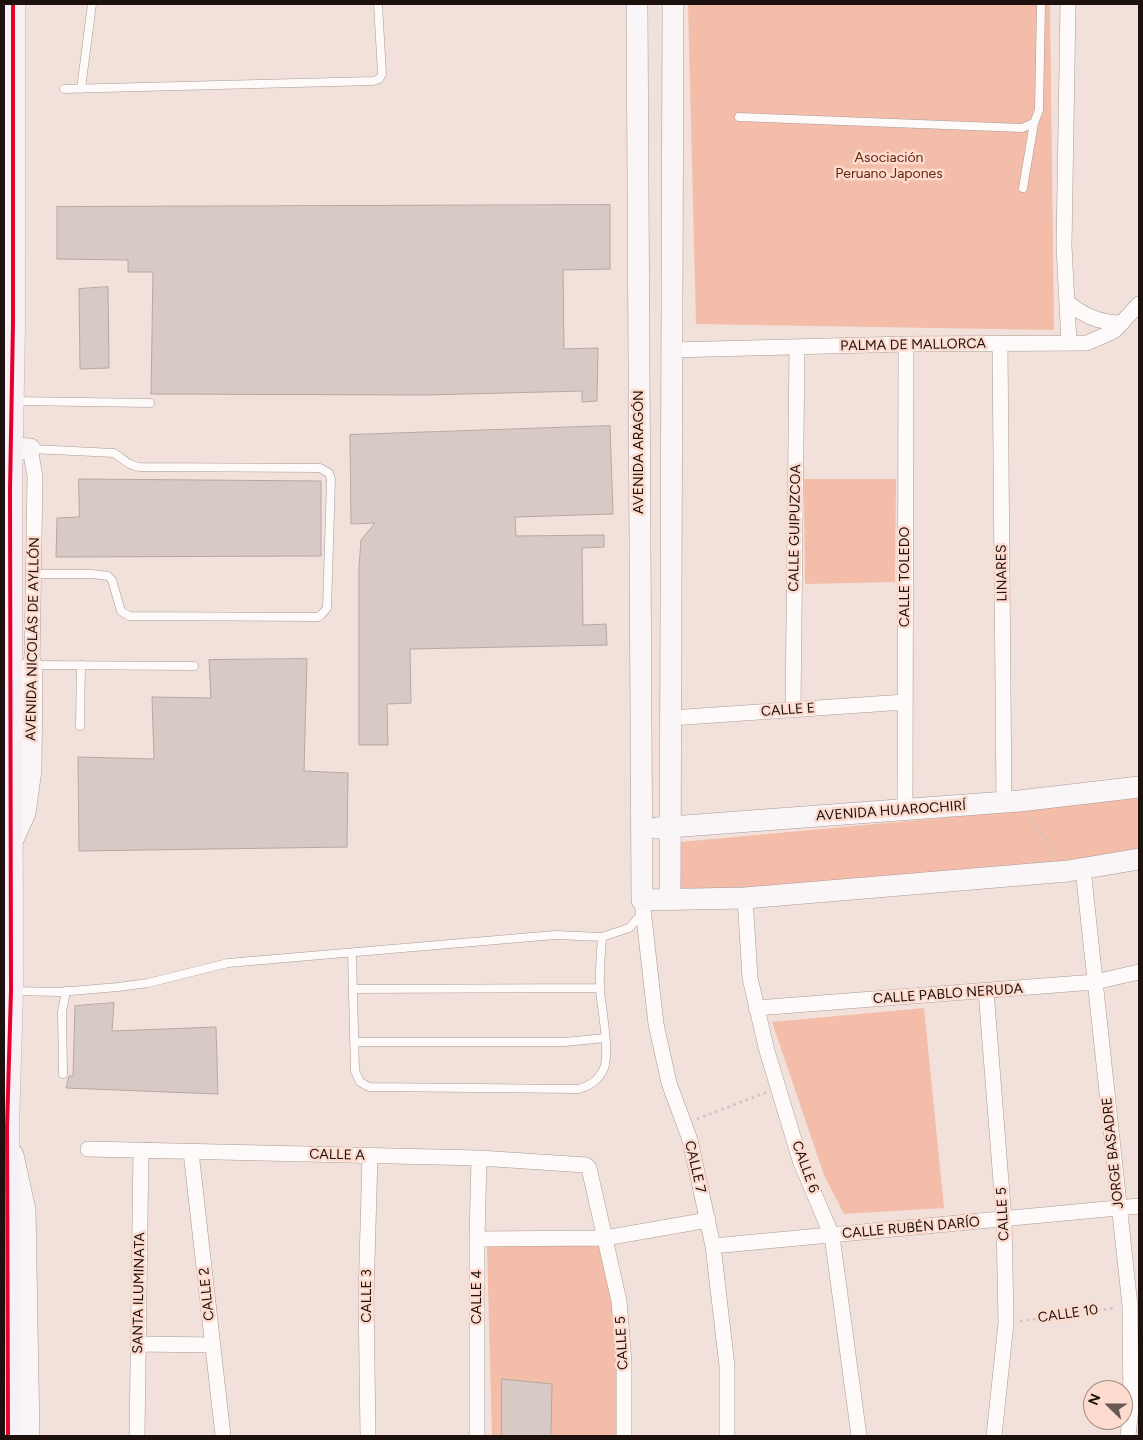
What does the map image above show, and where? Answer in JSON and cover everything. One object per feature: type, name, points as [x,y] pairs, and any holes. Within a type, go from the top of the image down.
[{"type":"main road","name":"AVENIDA NICOLÁS DE AYLLÓN","points":[[8,1436],[13,1377],[7,1127],[7,900],[11,845],[7,715],[21,664],[7,490],[20,449],[11,401],[13,324],[13,4]]},
{"type":"street","name":"AVENIDA ARAGÓN","points":[[636,4],[643,906]]},
{"type":"street","points":[[670,900],[673,4]]},
{"type":"street","points":[[1068,4],[1064,246],[1069,343]]},
{"type":"street","points":[[1067,302],[1085,316],[1104,322],[1122,324]]},
{"type":"street","name":"PALMA DE MALLORCA","points":[[672,350],[906,344],[1087,343],[1114,331],[1139,304]]},
{"type":"street","name":"CALLE TOLEDO","points":[[905,810],[906,344]]},
{"type":"street","name":"LINARES","points":[[1000,344],[1011,802]]},
{"type":"street","name":"CALLE GUIPUZCOA","points":[[793,710],[797,347]]},
{"type":"street","name":"AVENIDA NICOLÁS DE AYLLÓN","points":[[11,845],[25,813],[31,770],[21,664],[34,574],[35,476],[20,449]]},
{"type":"street","name":"CALLE E","points":[[671,718],[905,702]]},
{"type":"street","name":"AVENIDA HUAROCHIRÍ","points":[[642,829],[1011,802],[1139,787]]},
{"type":"street","points":[[643,906],[670,900],[745,898],[1075,870],[1139,859]]},
{"type":"street","name":"JORGE BASADRE","points":[[1075,870],[1095,982],[1119,1209],[1135,1305],[1131,1408],[1128,1436]]},
{"type":"street","name":"CALLE 6","points":[[745,898],[750,978],[756,1008],[800,1160],[832,1236],[859,1436]]},
{"type":"street","name":"CALLE 7","points":[[643,906],[656,1024],[669,1083],[690,1140],[713,1246],[727,1366],[727,1436]]},
{"type":"street","name":"CALLE PABLO NERUDA","points":[[756,1008],[1095,982],[1139,972]]},
{"type":"street","name":"CALLE 5","points":[[986,991],[1004,1220],[1006,1323],[994,1436]]},
{"type":"street","name":"CALLE A","points":[[88,1149],[479,1158],[586,1165]]},
{"type":"street","name":"SANTA ILUMINATA","points":[[137,1436],[141,1150]]},
{"type":"street","name":"CALLE 2","points":[[191,1152],[223,1436]]},
{"type":"street","name":"CALLE 3","points":[[368,1436],[366,1296],[370,1156]]},
{"type":"street","name":"CALLE 4","points":[[477,1436],[479,1158]]},
{"type":"street","name":"CALLE 5","points":[[586,1165],[589,1168],[619,1301],[624,1362],[624,1436]]},
{"type":"street","name":"CALLE RUBÉN DARÍO","points":[[713,1246],[1139,1206]]},
{"type":"street","points":[[477,1239],[605,1238],[708,1220]]},
{"type":"street","points":[[138,1344],[212,1345]]},
{"type":"street","points":[[13,1377],[29,1436]]},
{"type":"lane","points":[[81,88],[92,4]]},
{"type":"lane","points":[[64,89],[373,81],[379,79],[382,74],[378,4]]},
{"type":"lane","points":[[1024,188],[1034,122],[1040,110],[1041,4]]},
{"type":"lane","points":[[739,117],[1022,128],[1034,122]]},
{"type":"lane","points":[[11,401],[150,404]]},
{"type":"lane","points":[[20,449],[114,453],[130,466],[140,467],[320,468],[329,473],[331,479],[327,608],[318,616],[129,616],[121,611],[112,580],[108,576],[92,574],[34,574]]},
{"type":"lane","points":[[21,664],[194,666]]},
{"type":"lane","points":[[80,726],[81,665]]},
{"type":"lane","points":[[7,991],[66,991],[118,987],[148,983],[228,964],[555,935],[602,937],[629,928],[643,906]]},
{"type":"lane","points":[[352,953],[355,1071],[360,1082],[370,1087],[579,1089],[589,1086],[598,1078],[604,1068],[608,1055],[600,988],[602,937]]},
{"type":"lane","points":[[353,989],[600,988]]},
{"type":"lane","points":[[62,1074],[62,1012],[66,991]]},
{"type":"lane","points":[[354,1042],[565,1042],[605,1038]]},
{"type":"path","points":[[1011,802],[1075,870]]},
{"type":"path","points":[[684,1124],[778,1088]]},
{"type":"path","name":"CALLE 10","points":[[1006,1323],[1135,1305]]},
{"type":"green space","name":"Asociación Peruano Japones","points":[[688,4],[1050,4],[1054,330],[696,324]]},
{"type":"green space","points":[[804,479],[896,479],[895,582],[805,584]]},
{"type":"green space","points":[[1139,798],[1139,851],[1079,860],[748,892],[675,889],[680,842]]},
{"type":"green space","points":[[924,1008],[944,1208],[844,1214],[824,1175],[772,1022]]},
{"type":"green space","points":[[600,1242],[610,1292],[618,1369],[616,1436],[492,1436],[488,1243]]},
{"type":"building","points":[[610,205],[610,269],[563,270],[564,349],[598,348],[597,401],[582,402],[582,391],[427,395],[151,394],[153,272],[128,272],[128,260],[57,259],[57,207]]},
{"type":"building","points":[[108,287],[109,368],[80,369],[79,289]]},
{"type":"building","points":[[610,426],[613,514],[515,517],[516,536],[604,535],[604,547],[582,548],[583,625],[606,624],[607,645],[410,649],[411,703],[387,704],[388,745],[359,745],[359,568],[361,540],[375,523],[351,524],[350,435]]},
{"type":"building","points":[[79,479],[321,481],[321,556],[56,557],[57,518],[79,517]]},
{"type":"building","points":[[307,659],[304,771],[348,773],[347,847],[79,851],[78,757],[154,759],[152,697],[211,698],[209,660]]},
{"type":"building","points":[[114,1003],[112,1031],[216,1027],[218,1094],[66,1088],[69,1076],[73,1076],[75,1006]]},
{"type":"building","points":[[502,1379],[552,1384],[551,1436],[502,1436]]},
{"type":"transit line","points":[[8,1436],[7,1127],[11,991],[10,490],[13,323],[13,4]]}]
